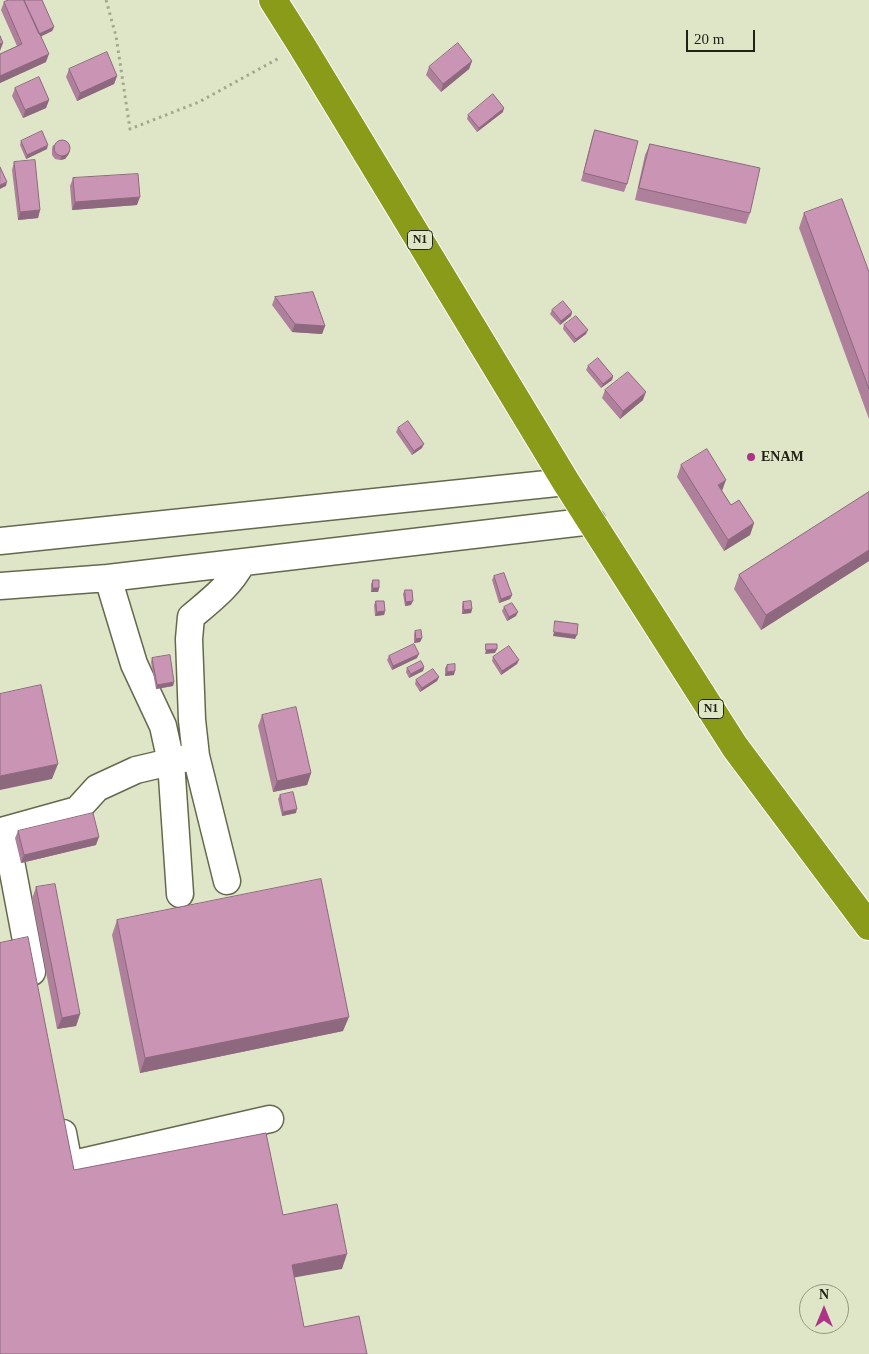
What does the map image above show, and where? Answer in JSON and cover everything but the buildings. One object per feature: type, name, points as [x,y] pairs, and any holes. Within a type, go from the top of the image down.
[{"type":"highway","name":"N1","points":[[272,0],[302,46],[566,482],[735,747],[869,926]]},
{"type":"street","points":[[0,541],[566,482]]},
{"type":"street","points":[[0,586],[108,578],[592,521]]},
{"type":"street","points":[[227,881],[196,756],[192,720],[189,639],[191,617],[235,577],[242,562]]},
{"type":"street","points":[[108,578],[134,664],[163,726],[171,762],[180,894]]},
{"type":"street","points":[[163,726],[192,720]]},
{"type":"street","points":[[37,999],[3,832],[77,810],[96,788],[136,770],[196,756]]},
{"type":"street","points":[[58,1106],[69,1165],[270,1119]]},
{"type":"path","points":[[106,0],[116,36],[130,129],[199,102],[302,46]]},
{"type":"place","name":"ENAM","points":[[751,457]]}]
